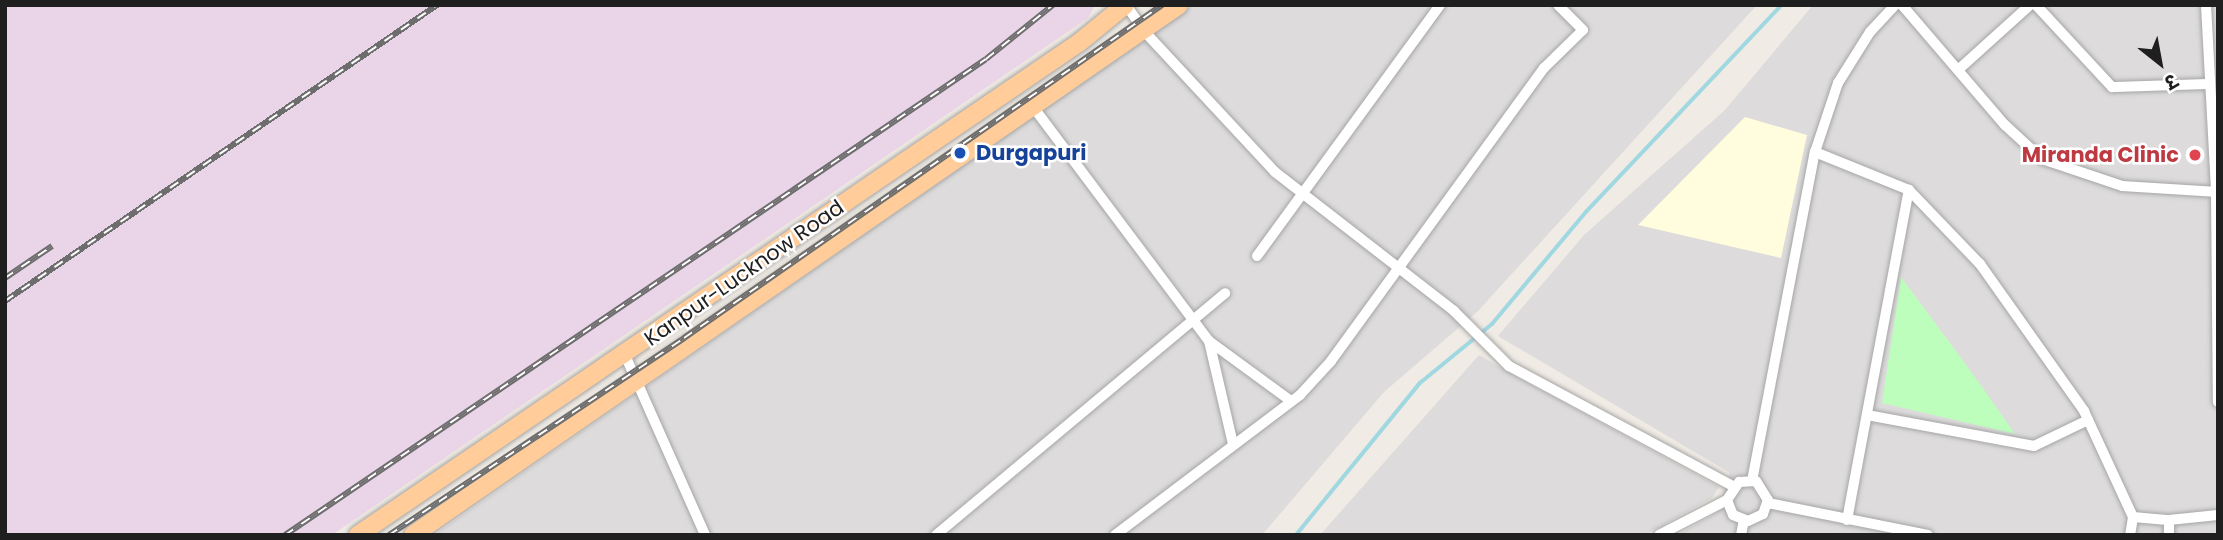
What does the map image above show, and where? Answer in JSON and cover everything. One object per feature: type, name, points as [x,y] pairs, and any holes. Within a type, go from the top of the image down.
[{"type":"main road","name":"Kanpur-Lucknow Road","points":[[358,535],[1080,42],[1125,5]]},
{"type":"main road","name":"Kanpur-Lucknow Road","points":[[416,534],[1179,5]]},
{"type":"street","points":[[1125,5],[1144,31],[1301,194],[1468,325],[1509,366],[1733,486],[1752,481],[1762,485],[1768,503],[1763,514],[1744,520],[1733,515],[1727,500]]},
{"type":"street","points":[[1257,256],[1440,5]]},
{"type":"street","points":[[1115,535],[1291,401],[1331,361],[1544,68],[1583,30],[1558,5]]},
{"type":"street","points":[[1752,481],[1815,152],[1838,83],[1870,32],[1895,5]]},
{"type":"street","points":[[1902,5],[1958,70],[2042,159],[2122,187],[2217,192]]},
{"type":"street","points":[[1958,70],[2030,5]]},
{"type":"street","points":[[2036,5],[2112,87],[2210,84]]},
{"type":"street","points":[[2206,5],[2217,192],[2218,402]]},
{"type":"street","points":[[1034,108],[1209,341],[1291,401]]},
{"type":"street","points":[[1815,152],[1909,190],[1980,264],[2088,420],[2133,517],[2130,535]]},
{"type":"street","points":[[1847,520],[1909,190]]},
{"type":"street","points":[[936,535],[1225,293]]},
{"type":"street","points":[[1209,341],[1233,444]]},
{"type":"street","points":[[625,355],[705,535]]},
{"type":"street","points":[[1867,415],[2034,446],[2088,420]]},
{"type":"street","points":[[1659,535],[1727,500],[1733,486]]},
{"type":"street","points":[[1768,503],[1928,535]]},
{"type":"street","points":[[2133,517],[2169,520],[2218,514]]},
{"type":"street","points":[[1741,535],[1744,520]]},
{"type":"street","points":[[2169,520],[2169,535]]},
{"type":"shaded area","points":[[5,5],[1095,5],[1088,18],[332,535],[5,535]]},
{"type":"shaded area","points":[[1193,5],[1757,5],[1478,311],[1384,392],[1262,535],[434,535]]},
{"type":"shaded area","points":[[1813,5],[2218,5],[2218,535],[1677,535],[1717,513],[1730,473],[1498,336],[1584,235],[1725,110]]},
{"type":"shaded area","points":[[1745,117],[1807,135],[1781,258],[1638,225]]},
{"type":"shaded area","points":[[1479,355],[1719,487],[1712,498],[1645,535],[1320,535]]},
{"type":"green space","points":[[1901,277],[1975,377],[2015,434],[1882,403]]},
{"type":"waterway","points":[[1296,535],[1420,383],[1492,324],[1586,212],[1782,5]]},
{"type":"railway","points":[[5,301],[437,5]]},
{"type":"railway","points":[[285,535],[986,59],[1053,5]]},
{"type":"railway","points":[[389,535],[684,338],[1162,5]]},
{"type":"railway","points":[[5,278],[52,246]]},
{"type":"place","name":"Durgapuri","points":[[960,153]]},
{"type":"place","name":"Miranda Clinic","points":[[2195,155]]}]
